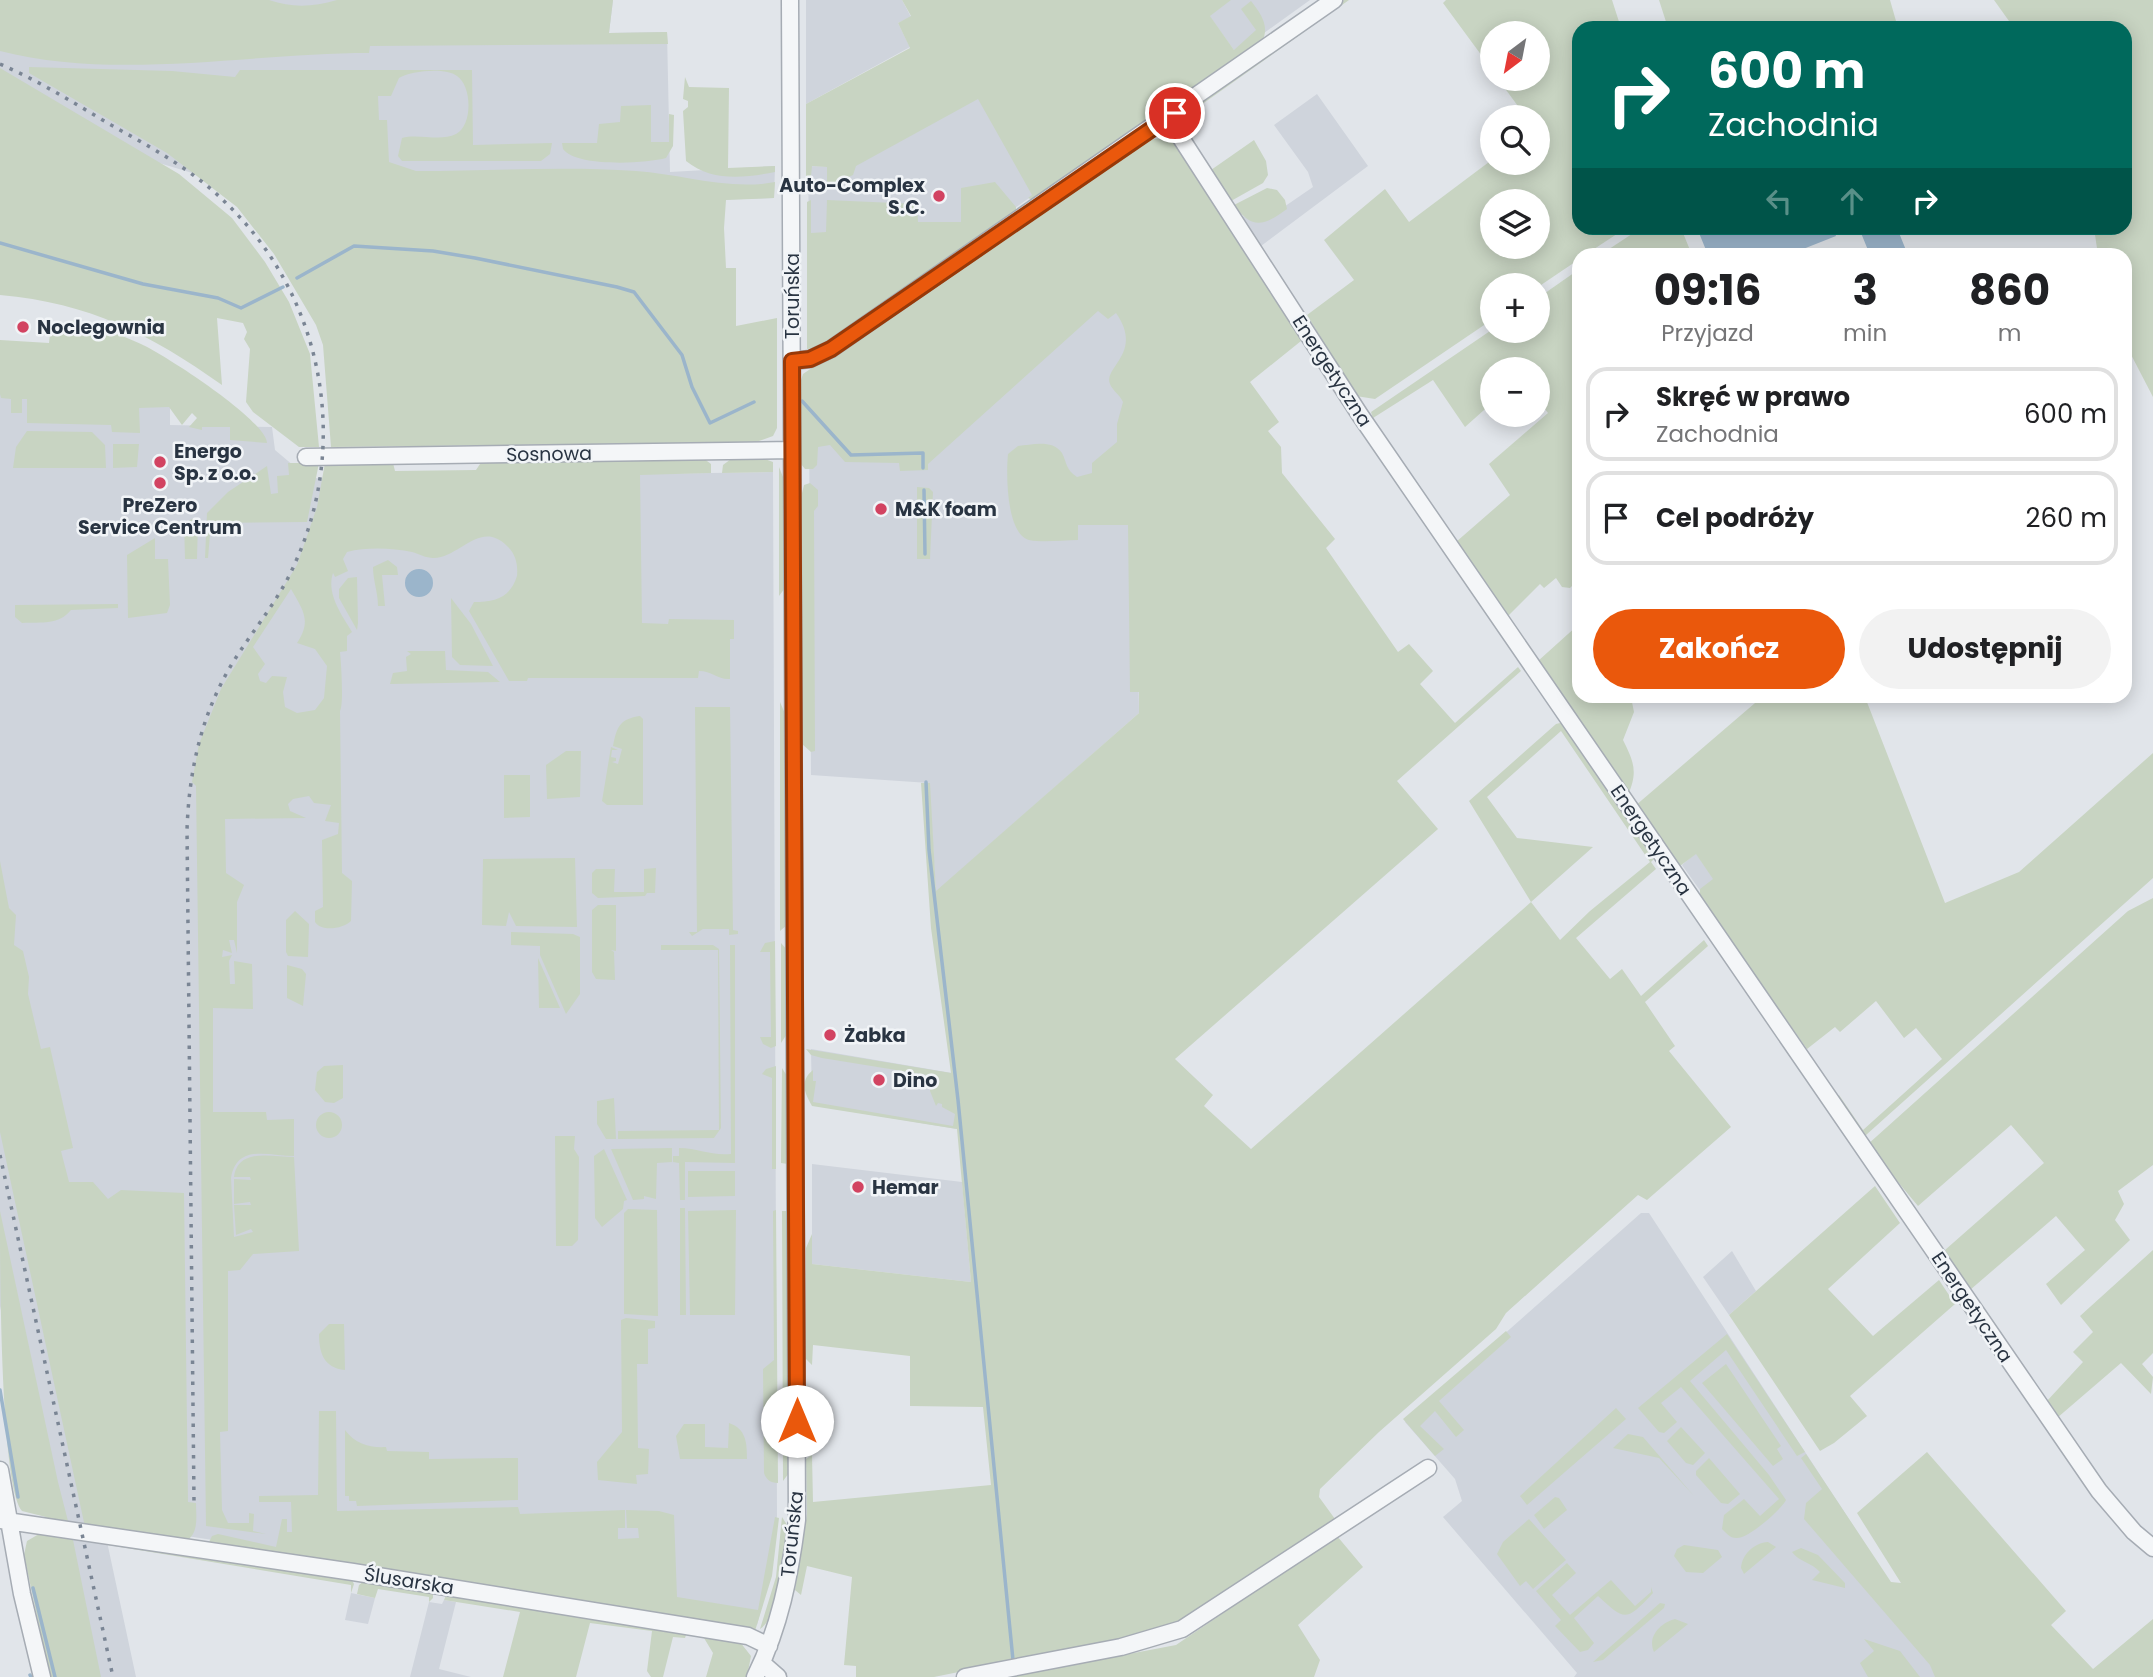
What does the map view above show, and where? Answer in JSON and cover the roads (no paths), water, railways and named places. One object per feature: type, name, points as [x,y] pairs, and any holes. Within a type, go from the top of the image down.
[{"type":"street","name":"Toruńska","points":[[759,1670],[786,1593],[797,1520],[790,0]]},
{"type":"street","points":[[792,361],[810,359],[831,349],[1168,118],[1334,0]]},
{"type":"street","name":"Energetyczna","points":[[1168,118],[1360,415],[2099,1491],[2134,1532],[2153,1548]]},
{"type":"street","name":"Sosnowa","points":[[306,457],[792,450]]},
{"type":"street","points":[[965,1677],[1121,1647],[1182,1629],[1429,1468]]},
{"type":"street","points":[[0,1470],[4,1520],[42,1677]]},
{"type":"street","name":"Ślusarska","points":[[4,1520],[748,1636],[769,1646]]},
{"type":"street","points":[[759,1670],[778,1677]]},
{"type":"water","points":[[1700,235],[1836,236],[1806,248],[1705,248]]},
{"type":"water","points":[[1862,235],[1900,235],[1905,248],[1867,248]]},
{"type":"water","points":[[419,569],[429,573],[433,583],[429,593],[419,597],[409,593],[405,583],[409,573]]},
{"type":"waterway","points":[[0,243],[143,284],[218,298],[241,308],[283,287]]},
{"type":"waterway","points":[[297,278],[354,246],[433,251],[617,287],[634,292],[682,355],[692,387],[710,423],[754,402]]},
{"type":"waterway","points":[[802,401],[851,455],[923,453],[923,468]]},
{"type":"waterway","points":[[924,490],[925,554]]},
{"type":"waterway","points":[[926,782],[929,850],[958,1100],[1013,1660]]},
{"type":"waterway","points":[[0,1390],[18,1497]]},
{"type":"waterway","points":[[33,1588],[55,1677]]},
{"type":"railway","points":[[0,64],[43,85],[157,151],[202,181],[228,205],[260,242],[286,282],[305,326],[318,372],[323,419],[321,467],[312,515],[290,574],[235,659],[214,699],[199,741],[188,807],[194,1502]]},
{"type":"railway","points":[[0,1155],[113,1677]]},
{"type":"place","name":"Auto-Complex S.C.","points":[[939,196]]},
{"type":"place","name":"Noclegownia","points":[[23,327]]},
{"type":"place","name":"Energo Sp. z o.o.","points":[[160,462]]},
{"type":"place","name":"PreZero Service Centrum","points":[[160,483]]},
{"type":"place","name":"M&K foam","points":[[881,509]]},
{"type":"place","name":"Żabka","points":[[830,1035]]},
{"type":"place","name":"Dino","points":[[879,1080]]},
{"type":"place","name":"Hemar","points":[[858,1187]]}]
